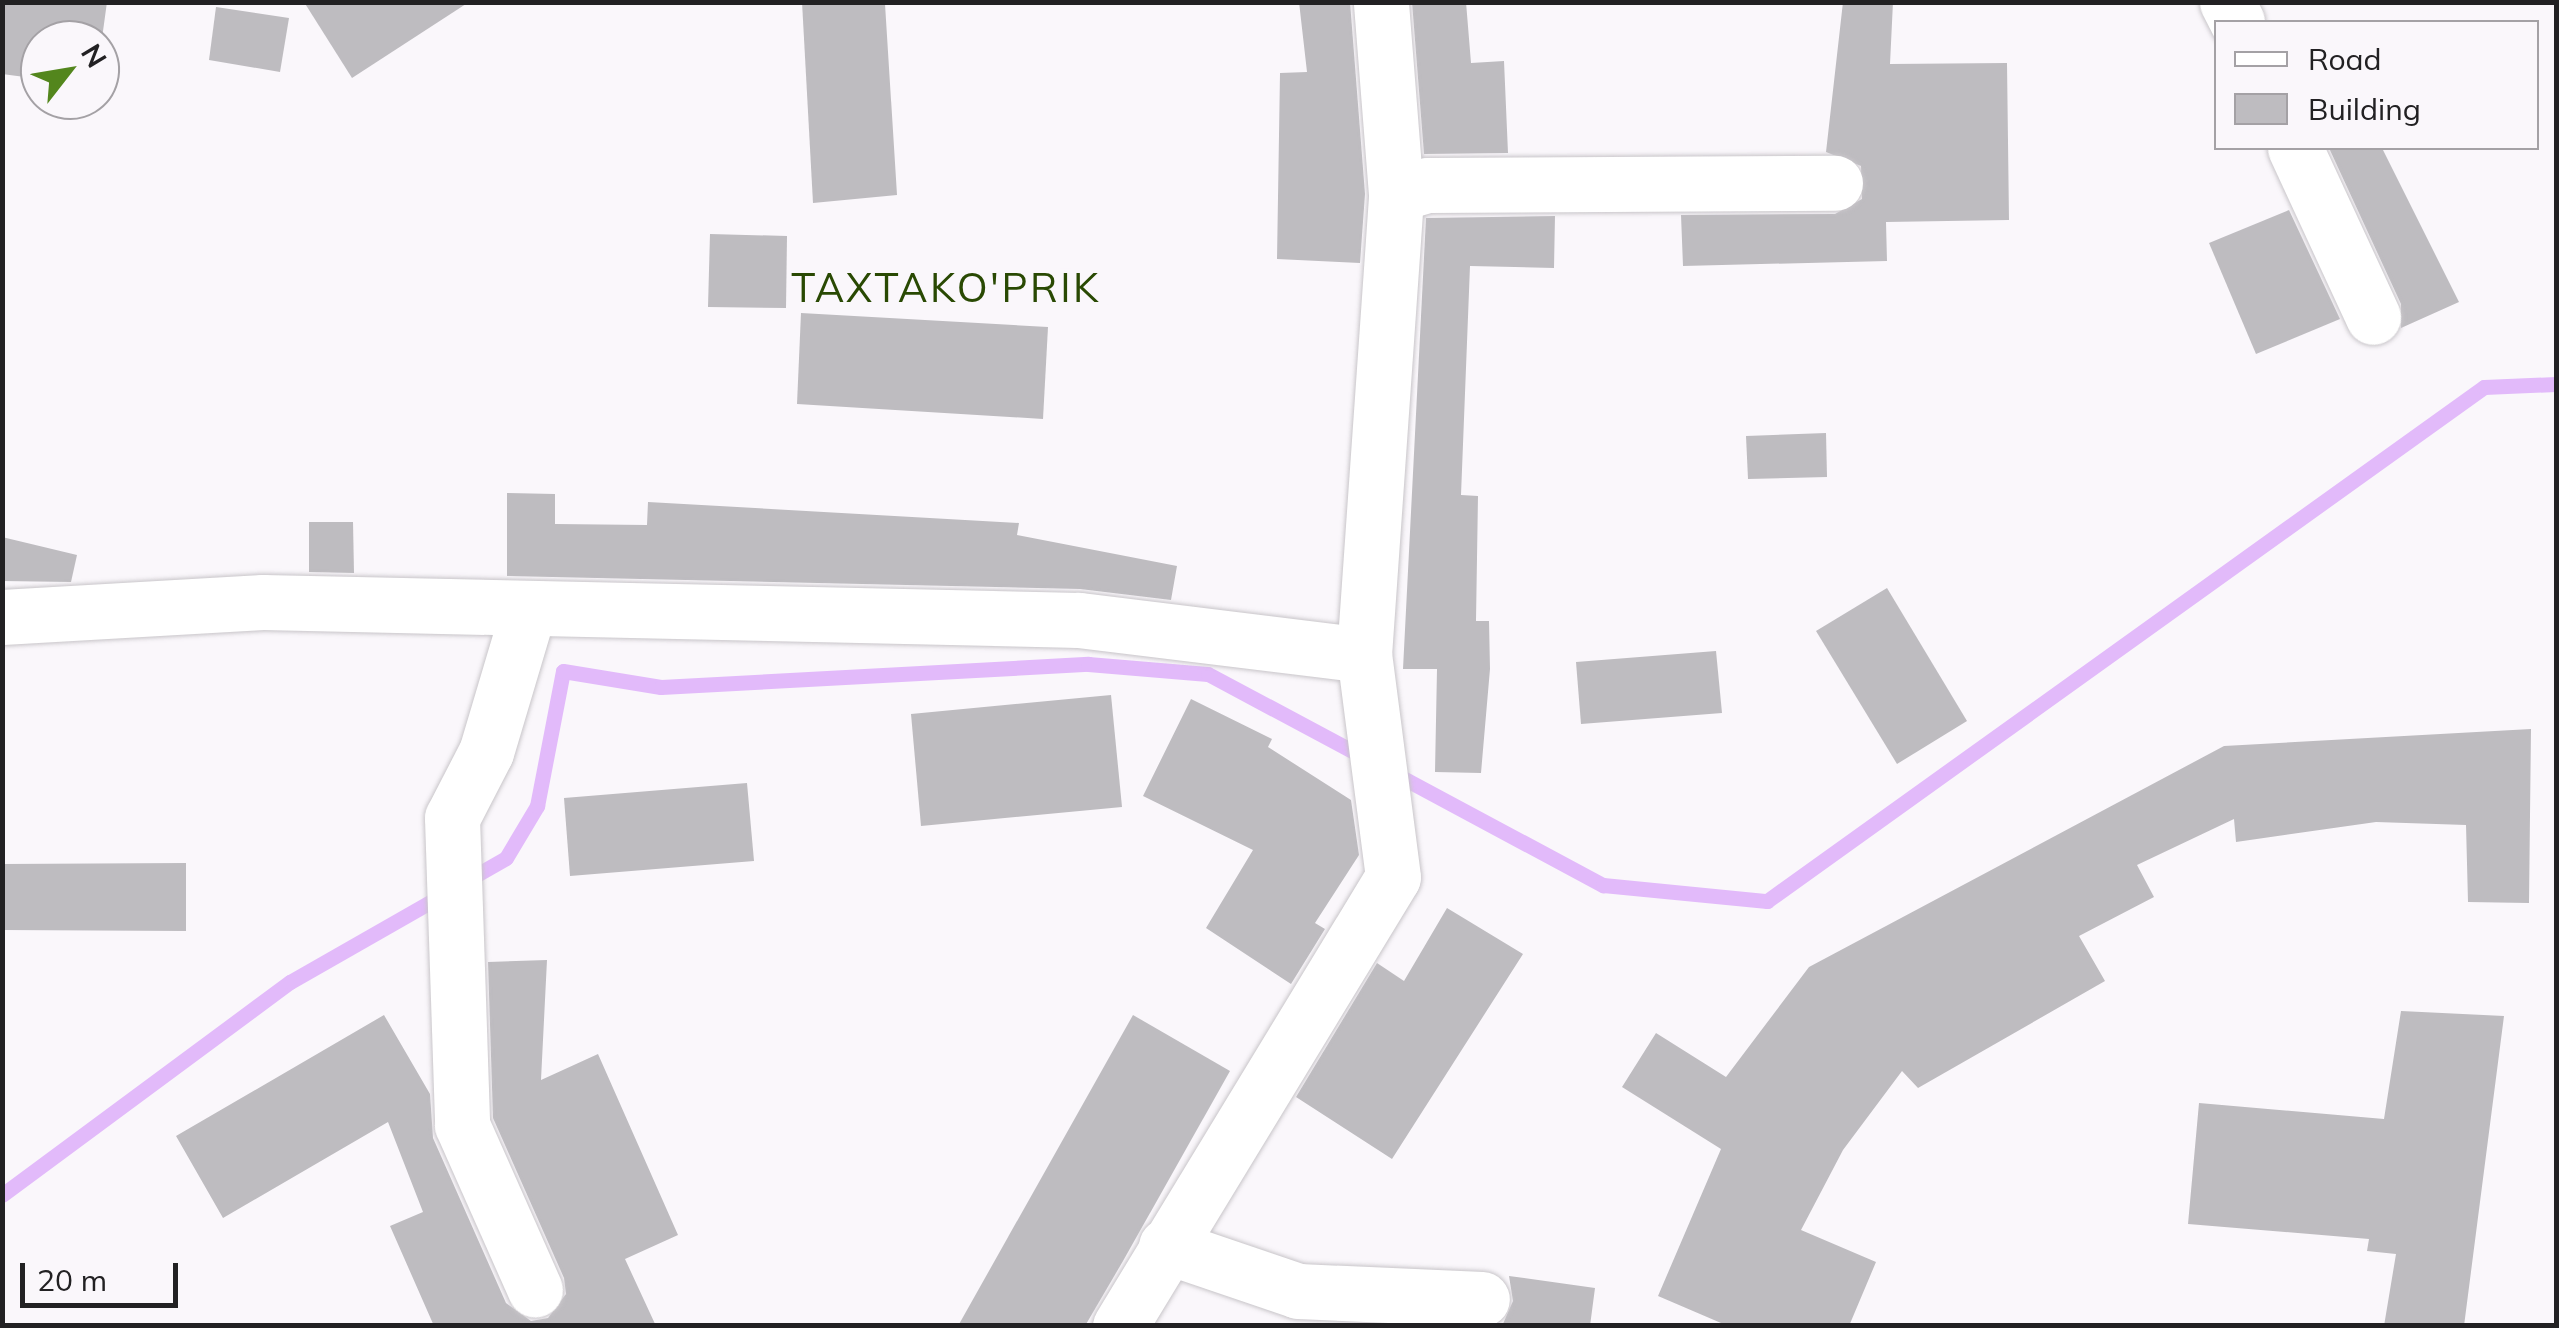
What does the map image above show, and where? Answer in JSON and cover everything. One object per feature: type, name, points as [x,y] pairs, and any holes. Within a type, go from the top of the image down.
[{"type":"street","points":[[1120,1326],[1392,876],[1368,677],[1396,194],[1382,2]]},
{"type":"street","points":[[2295,150],[2373,317]]},
{"type":"street","points":[[1396,194],[1428,185],[1834,183]]},
{"type":"street","points":[[2,617],[262,602],[1079,620],[1368,677]]},
{"type":"street","points":[[528,608],[486,752],[452,818],[462,1124],[535,1290]]},
{"type":"street","points":[[1166,1246],[1298,1291],[1482,1300]]},
{"type":"building","points":[[2,2],[107,2],[105,20],[20,20],[20,76],[2,74]]},
{"type":"building","points":[[304,2],[469,2],[352,78]]},
{"type":"building","points":[[802,2],[885,4],[897,195],[813,203]]},
{"type":"building","points":[[1299,2],[1350,2],[1365,194],[1360,263],[1277,259],[1280,73],[1307,72]]},
{"type":"building","points":[[1412,2],[1466,2],[1471,63],[1504,61],[1508,153],[1424,154]]},
{"type":"building","points":[[1843,2],[1893,2],[1890,64],[2007,63],[2009,220],[1886,222],[1887,261],[1683,266],[1681,215],[1835,214],[1862,199],[1861,166],[1826,152]]},
{"type":"building","points":[[216,7],[289,18],[280,72],[209,60]]},
{"type":"building","points":[[2330,150],[2383,150],[2459,302],[2401,328],[2401,304]]},
{"type":"building","points":[[2289,210],[2340,319],[2256,354],[2209,243]]},
{"type":"building","points":[[1555,216],[1554,268],[1470,266],[1461,495],[1478,496],[1476,621],[1489,621],[1490,669],[1481,773],[1435,772],[1437,669],[1403,669],[1426,218]]},
{"type":"building","points":[[710,234],[787,236],[786,308],[708,307]]},
{"type":"building","points":[[801,313],[1048,327],[1043,419],[797,404]]},
{"type":"building","points":[[1826,433],[1827,477],[1748,479],[1746,436]]},
{"type":"building","points":[[507,493],[555,494],[555,524],[647,525],[648,502],[1019,523],[1017,535],[1177,566],[1171,600],[1080,589],[507,576]]},
{"type":"building","points":[[309,522],[353,522],[354,573],[309,572]]},
{"type":"building","points":[[2,537],[77,555],[71,582],[2,581]]},
{"type":"building","points":[[1887,588],[1967,721],[1897,764],[1816,631]]},
{"type":"building","points":[[1716,651],[1722,713],[1581,724],[1576,662]]},
{"type":"building","points":[[1111,695],[1122,807],[921,826],[911,714]]},
{"type":"building","points":[[1191,699],[1272,739],[1268,747],[1351,800],[1359,855],[1315,923],[1325,929],[1291,984],[1206,928],[1253,850],[1143,796]]},
{"type":"building","points":[[2531,729],[2529,903],[2468,902],[2466,825],[2376,822],[2236,842],[2234,819],[2137,865],[2154,897],[2079,936],[2105,981],[1918,1088],[1902,1071],[1843,1150],[1801,1230],[1876,1262],[1849,1326],[1728,1326],[1658,1296],[1721,1149],[1622,1087],[1656,1033],[1726,1077],[1809,967],[2224,746]]},
{"type":"building","points":[[747,783],[754,861],[570,876],[564,798]]},
{"type":"building","points":[[186,863],[186,931],[2,930],[2,864]]},
{"type":"building","points":[[1447,908],[1523,954],[1392,1159],[1296,1097],[1377,963],[1404,981]]},
{"type":"building","points":[[547,960],[541,1080],[598,1054],[678,1235],[625,1259],[656,1326],[434,1326],[390,1226],[423,1212],[388,1122],[223,1218],[176,1136],[384,1015],[430,1094],[433,1138],[506,1303],[531,1321],[548,1318],[566,1294],[564,1278],[493,1118],[488,962]]},
{"type":"building","points":[[2401,1011],[2504,1016],[2464,1326],[2384,1326],[2396,1254],[2367,1251],[2369,1239],[2188,1224],[2199,1103],[2384,1119]]},
{"type":"building","points":[[1133,1015],[1230,1071],[1085,1326],[958,1326]]},
{"type":"building","points":[[1509,1276],[1595,1288],[1590,1326],[1502,1326],[1513,1301]]},
{"type":"waterway","points":[[1390,771],[1603,885],[1767,901],[2484,387],[2556,384]]},
{"type":"waterway","points":[[464,882],[506,858],[537,806],[563,671],[661,687],[1088,664],[1208,674],[1365,758]]},
{"type":"waterway","points":[[2,1195],[290,982],[444,894]]},
{"type":"district","name":"TAXTAKO'PRIK","points":[[946,287]]}]
